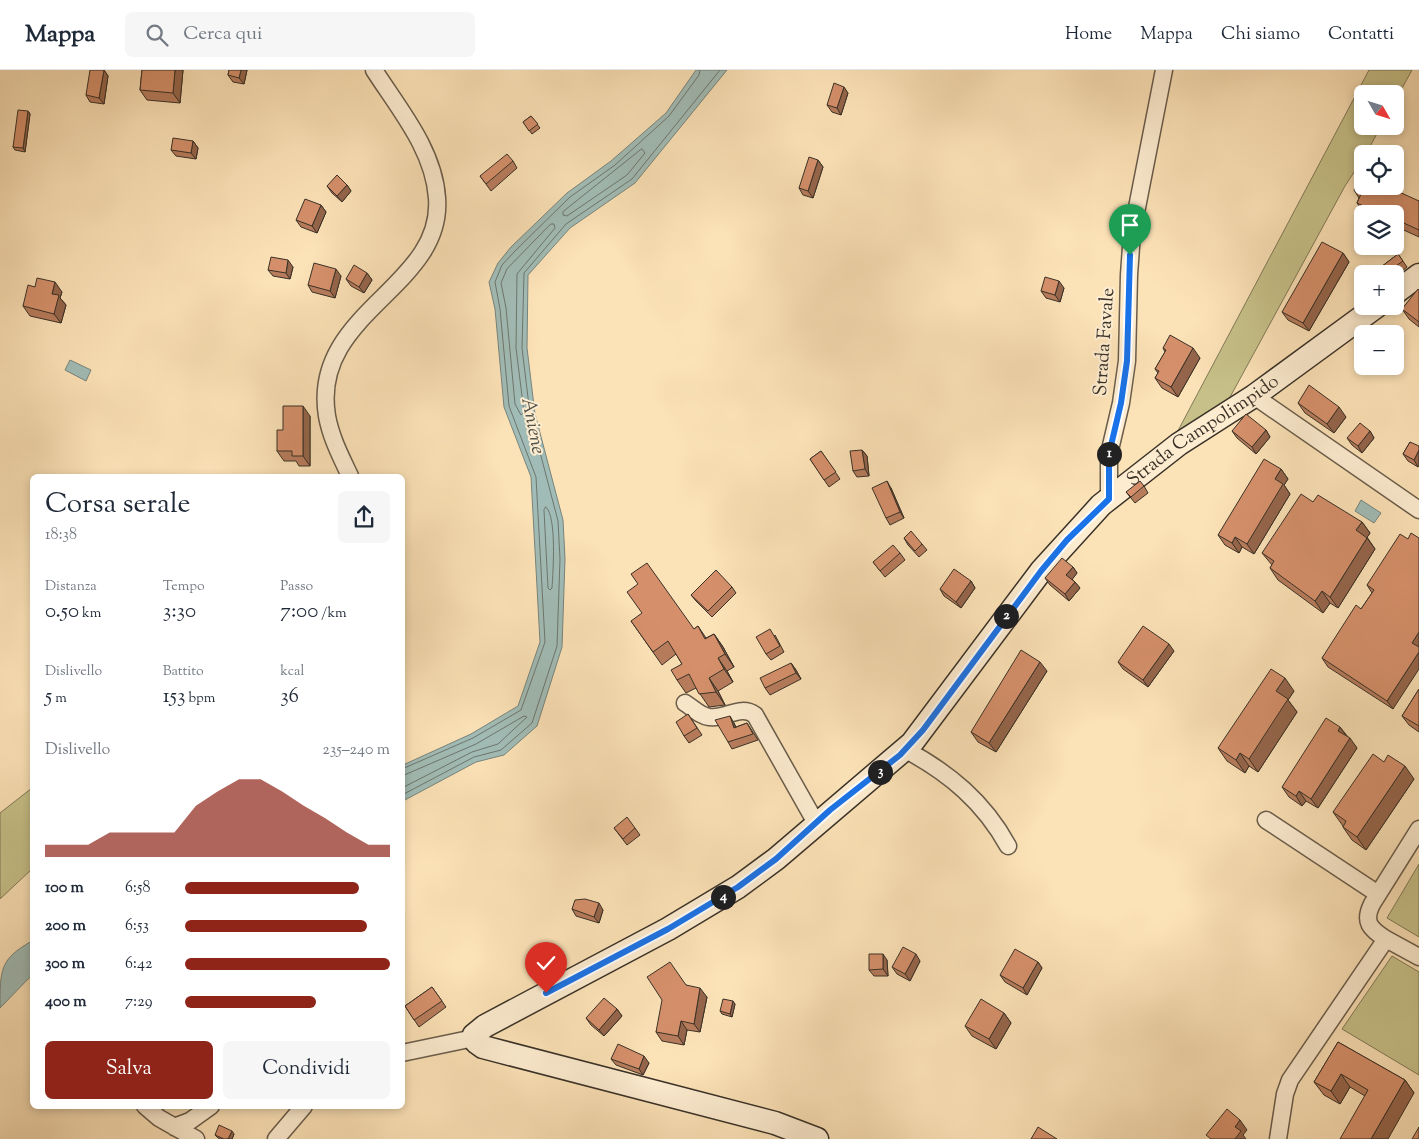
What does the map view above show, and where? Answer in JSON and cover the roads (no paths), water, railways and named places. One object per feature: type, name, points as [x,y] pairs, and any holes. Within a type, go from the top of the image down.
[{"type":"street","points":[[349,474],[331,433],[326,414],[326,386],[330,367],[351,330],[422,254],[432,232],[437,210],[435,184],[424,151],[374,70]]},
{"type":"street","name":"Strada Favale","points":[[1109,499],[1109,454],[1121,403],[1127,361],[1132,233],[1164,70]]},
{"type":"street","points":[[1404,286],[1419,275]]},
{"type":"street","name":"Strada Campolimpido","points":[[474,1038],[476,1032],[485,1026],[668,929],[731,892],[770,864],[816,823],[906,750],[923,730],[1041,571],[1067,540],[1109,499],[1179,444],[1254,396],[1365,315]]},
{"type":"street","points":[[1254,396],[1419,510]]},
{"type":"street","points":[[686,703],[700,714],[710,718],[743,710],[755,714],[816,823]]},
{"type":"street","points":[[906,750],[942,771],[974,798],[990,816],[1008,846]]},
{"type":"street","points":[[1266,820],[1378,894]]},
{"type":"street","points":[[1419,829],[1378,894],[1369,911],[1367,920],[1374,931],[1419,957]]},
{"type":"street","points":[[1278,1139],[1283,1102],[1290,1080],[1386,939]]},
{"type":"street","points":[[405,1051],[474,1038],[483,1046],[776,1123],[818,1139]]},
{"type":"street","points":[[149,1109],[174,1127],[196,1139]]},
{"type":"street","points":[[174,1127],[190,1121],[207,1109]]},
{"type":"street","points":[[276,1139],[301,1109]]},
{"type":"water","name":"Aniene","points":[[696,70],[727,70],[635,183],[570,228],[528,275],[527,348],[535,414],[563,520],[565,559],[562,647],[537,726],[504,755],[476,762],[405,800],[405,764],[471,734],[518,706],[540,642],[531,477],[504,407],[495,309],[489,282],[498,263],[511,247],[567,193],[611,161],[666,113]]},
{"type":"water","points":[[70,360],[91,370],[86,381],[65,370]]},
{"type":"water","points":[[1361,500],[1381,513],[1374,523],[1355,511]]},
{"type":"water","points":[[30,942],[30,977],[0,1008],[0,984],[4,967],[21,947]]}]
